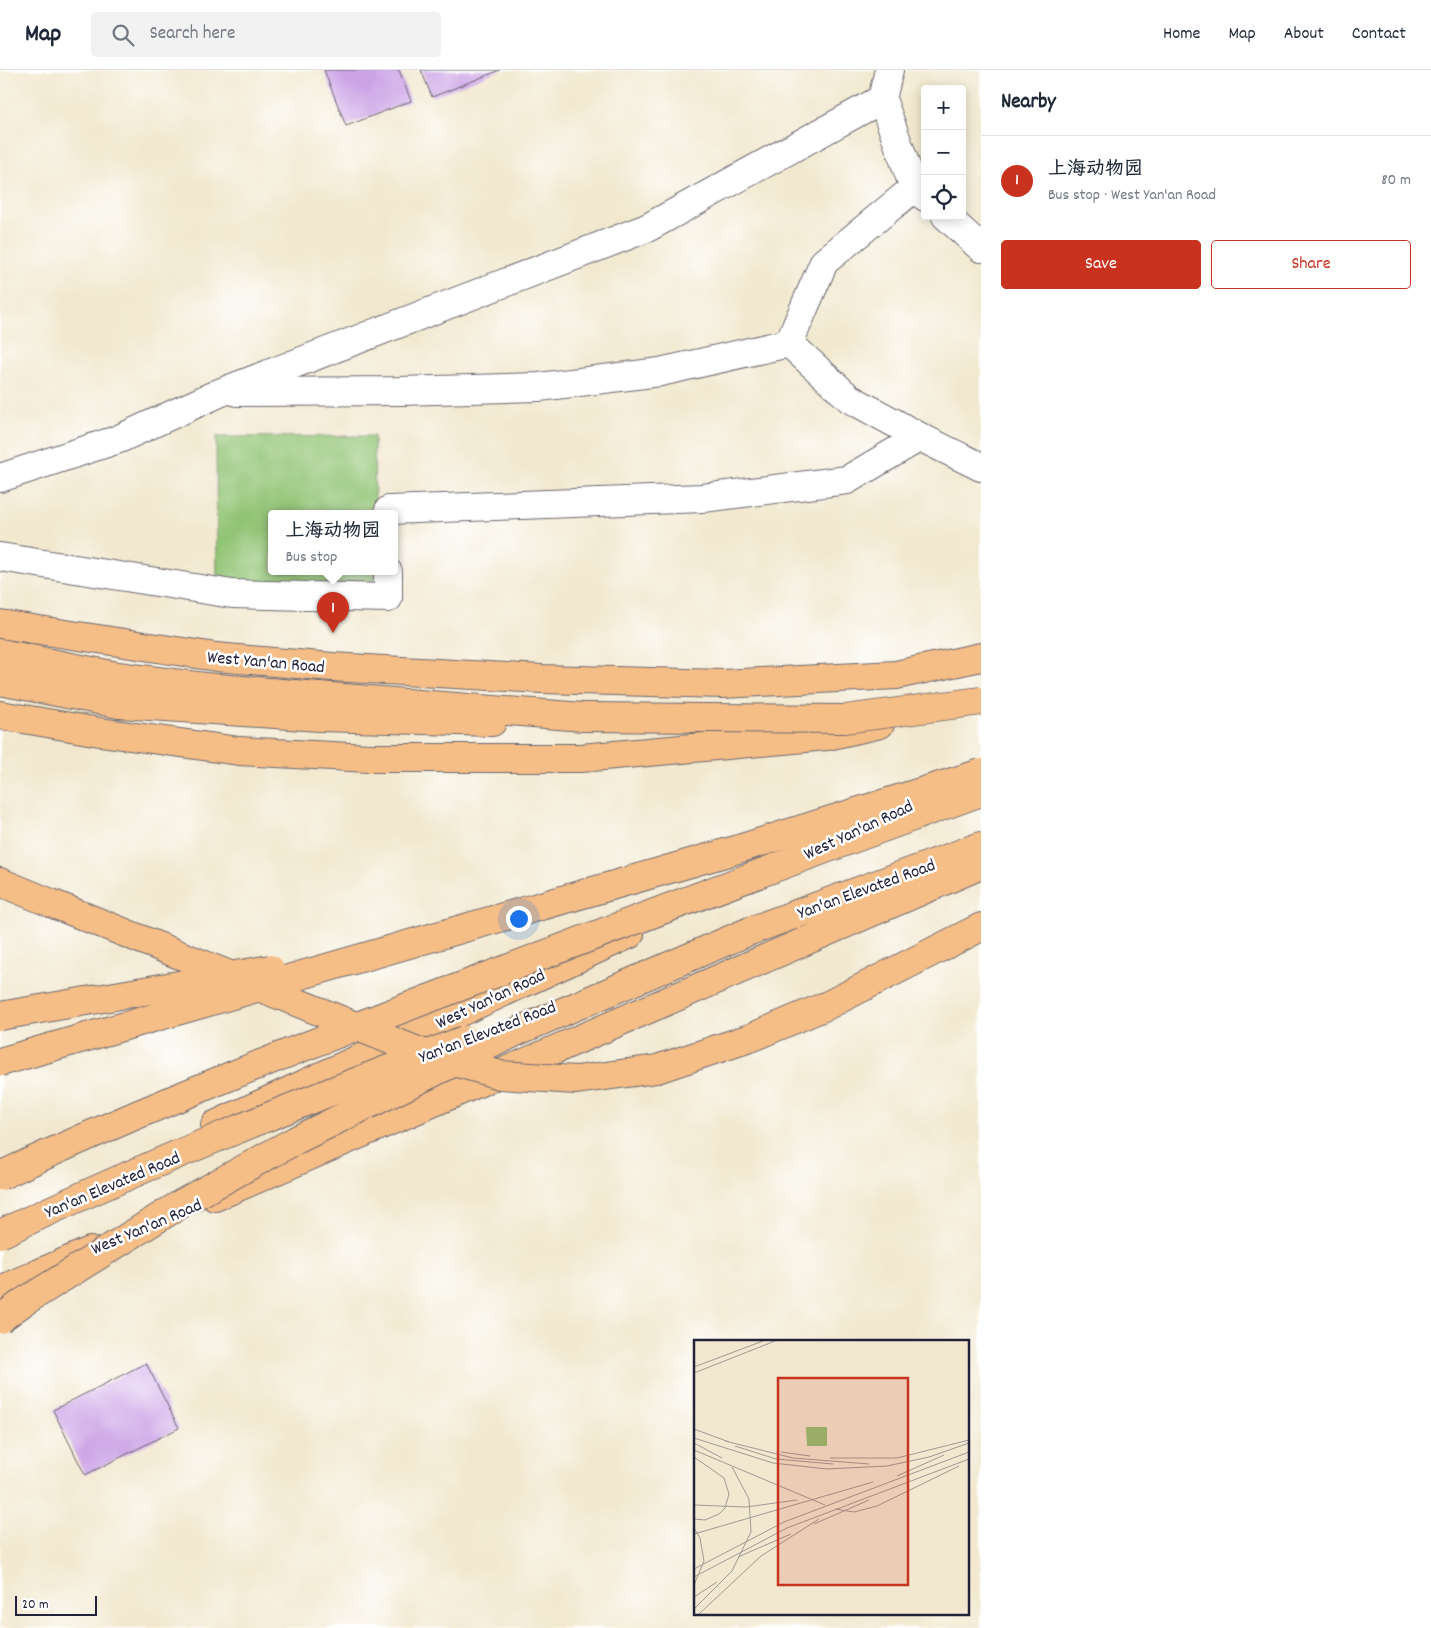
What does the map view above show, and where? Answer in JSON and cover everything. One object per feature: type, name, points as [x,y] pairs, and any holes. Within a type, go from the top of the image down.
[{"type":"main road","name":"West Yan'an Road","points":[[0,624],[216,657],[332,667],[542,679],[723,684],[896,675],[981,657]]},
{"type":"main road","points":[[0,653],[117,676],[205,687],[584,716],[845,719],[981,701]]},
{"type":"main road","points":[[0,681],[119,704],[292,716],[667,726],[911,704],[981,690]]},
{"type":"main road","points":[[0,715],[100,732],[239,750],[369,758],[581,758],[827,736],[981,701]]},
{"type":"main road","name":"West Yan'an Road","points":[[0,1225],[981,772]]},
{"type":"main road","points":[[0,1062],[732,851],[981,772]]},
{"type":"main road","points":[[0,1176],[50,1152],[299,1048],[761,872],[981,792]]},
{"type":"main road","name":"Yan'an Elevated Road","points":[[0,1234],[71,1200],[319,1096],[750,931],[981,846]]},
{"type":"main road","points":[[0,1016],[282,966],[732,851]]},
{"type":"main road","name":"West Yan'an Road","points":[[0,1290],[981,865]]},
{"type":"main road","points":[[0,882],[420,1052],[500,1075],[576,1080],[657,1068],[750,1038],[828,1005],[981,927]]},
{"type":"main road","points":[[0,1319],[22,1303],[184,1202],[296,1140],[516,1032],[750,931]]},
{"type":"street","points":[[789,343],[824,262],[919,192],[882,99],[889,70]]},
{"type":"street","points":[[0,478],[119,439],[219,392],[647,228],[882,99]]},
{"type":"street","points":[[950,220],[981,248]]},
{"type":"street","points":[[219,392],[539,388],[660,372],[789,343]]},
{"type":"street","points":[[789,343],[849,398],[920,437],[981,467]]},
{"type":"street","points":[[389,510],[703,498],[847,480],[920,437]]},
{"type":"street","points":[[0,557],[232,594],[388,598],[388,575]]},
{"type":"green space","points":[[374,436],[375,510],[268,510],[268,575],[375,575],[375,583],[217,584],[216,437]]},
{"type":"building","points":[[324,70],[399,70],[411,101],[346,126]]},
{"type":"building","points":[[421,70],[500,70],[432,97]]},
{"type":"building","points":[[146,1363],[179,1428],[85,1475],[53,1410]]},
{"type":"place","name":"上海动物园","points":[[333,633]]}]
